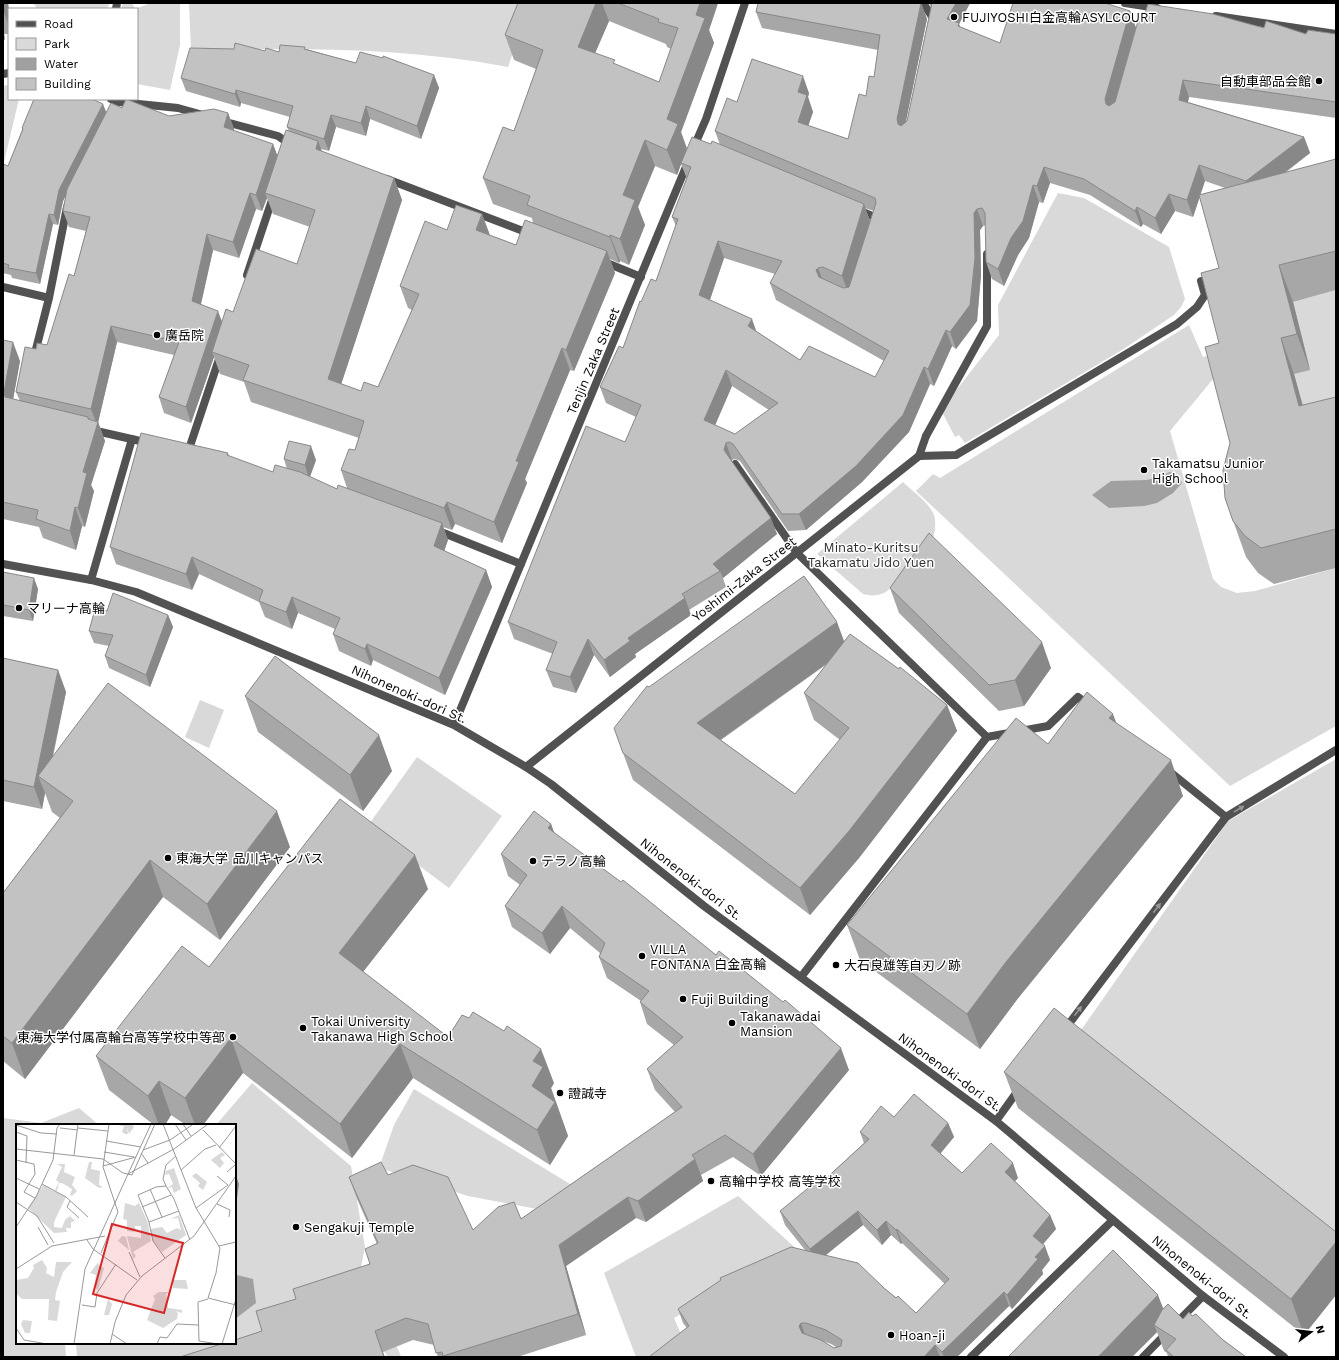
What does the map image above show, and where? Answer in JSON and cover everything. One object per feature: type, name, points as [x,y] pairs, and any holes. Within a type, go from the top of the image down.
[{"type":"street","name":"Tenjin Zaka Street","points":[[454,725],[641,276],[699,145],[745,3]]},
{"type":"street","points":[[923,3],[933,18],[930,32]]},
{"type":"street","points":[[1125,3],[1147,10],[1163,8]]},
{"type":"street","points":[[1206,15],[1336,34]]},
{"type":"street","points":[[115,103],[178,108],[278,136],[289,149],[302,148]]},
{"type":"street","points":[[378,176],[537,236]]},
{"type":"street","points":[[245,280],[275,190]]},
{"type":"street","points":[[27,355],[37,352],[68,203],[71,196]]},
{"type":"street","points":[[848,206],[877,218],[872,233]]},
{"type":"street","points":[[986,244],[987,326],[926,436],[919,456],[956,455],[1177,324],[1197,307],[1205,295],[1201,281]]},
{"type":"street","points":[[597,259],[641,276]]},
{"type":"street","points":[[3,287],[49,298]]},
{"type":"street","points":[[188,452],[223,347]]},
{"type":"street","points":[[85,428],[160,446]]},
{"type":"street","points":[[91,580],[132,439]]},
{"type":"street","name":"Yoshimi-Zaka Street","points":[[526,767],[919,456]]},
{"type":"street","points":[[735,464],[798,553],[987,736]]},
{"type":"street","points":[[426,526],[521,564]]},
{"type":"street","name":"Nihonenoki-dori St.","points":[[3,564],[91,580],[136,592],[454,725],[526,767],[551,784],[704,906],[996,1121],[1203,1296],[1284,1357]]},
{"type":"street","points":[[801,978],[987,736],[1048,726],[1078,697],[1096,712]]},
{"type":"street","points":[[1058,1038],[1226,817],[1336,750]]},
{"type":"street","points":[[1164,767],[1226,817]]},
{"type":"street","points":[[996,1121],[1024,1083]]},
{"type":"street","points":[[971,1357],[1113,1220]]},
{"type":"street","points":[[1143,1357],[1203,1296]]},
{"type":"green space","points":[[33,3],[110,3],[108,8],[36,7]]},
{"type":"green space","points":[[123,3],[132,3],[134,8],[121,8]]},
{"type":"green space","points":[[151,3],[180,3],[180,45],[170,90],[138,84],[138,8]]},
{"type":"green space","points":[[189,3],[530,3],[508,67],[469,60],[390,52],[310,49],[191,50]]},
{"type":"green space","points":[[8,85],[8,100],[19,100],[3,166],[3,86]]},
{"type":"green space","points":[[1058,193],[1084,198],[1169,247],[1185,299],[1181,307],[1174,315],[1122,350],[965,443],[959,435],[955,437],[941,410],[999,335],[998,305]]},
{"type":"green space","points":[[1336,290],[1336,437],[1313,443],[1294,374],[1293,302]]},
{"type":"green space","points":[[1189,325],[1203,357],[1219,353],[1223,367],[1170,431],[1213,579],[1221,587],[1237,593],[1255,591],[1336,568],[1336,726],[1230,786],[916,491],[933,474],[940,478]]},
{"type":"green space","name":"Minato-Kuritsu Takamatu Jido Yuen","points":[[903,482],[931,509],[935,519],[935,525],[931,544],[916,563],[889,590],[876,595],[863,594],[817,554]]},
{"type":"green space","points":[[200,700],[224,710],[209,748],[185,737]]},
{"type":"green space","points":[[417,757],[502,816],[449,888],[367,827]]},
{"type":"green space","points":[[1336,759],[1336,1249],[1074,1040],[1228,821]]},
{"type":"green space","name":"Sengakuji Temple","points":[[252,1083],[351,1166],[365,1247],[361,1267],[401,1356],[388,1357],[345,1297],[244,1348],[222,1357],[77,1357],[76,1344],[236,1344],[236,1124],[217,1124]]},
{"type":"green space","points":[[414,1089],[588,1195],[563,1214],[468,1196],[379,1168],[394,1125]]},
{"type":"green space","points":[[79,1108],[98,1124],[16,1124],[16,1344],[65,1344],[66,1357],[3,1357],[3,1118],[41,1123]]},
{"type":"green space","points":[[738,1196],[811,1262],[768,1266],[674,1318],[684,1341],[662,1357],[636,1357],[604,1273]]},
{"type":"water","points":[[1170,472],[1178,476],[1182,483],[1173,493],[1157,503],[1144,506],[1109,508],[1092,495],[1111,481],[1146,480],[1156,478]]},
{"type":"water","points":[[236,1276],[253,1279],[256,1303],[236,1318]]},
{"type":"building","points":[[518,3],[596,3],[578,47],[615,60],[613,63],[659,82],[678,28],[658,22],[659,19],[618,3],[700,3],[696,15],[705,18],[667,119],[678,124],[667,150],[645,140],[623,195],[635,200],[620,239],[610,235],[610,237],[527,205],[530,196],[483,178],[503,127],[514,131],[543,50],[505,35]]},
{"type":"building","points":[[758,3],[921,3],[897,119],[898,124],[901,126],[907,121],[932,3],[956,3],[947,19],[959,23],[958,26],[1000,43],[1013,3],[1105,3],[1130,11],[1105,99],[1106,104],[1109,106],[1115,102],[1140,14],[1144,16],[1148,4],[1213,14],[1264,28],[1266,21],[1306,34],[1308,30],[1336,34],[1336,102],[1183,80],[1179,100],[1304,137],[1246,181],[1199,165],[1187,200],[1169,194],[1155,218],[1137,207],[1135,211],[1084,179],[1044,167],[1037,186],[1033,185],[1023,221],[1011,238],[998,269],[986,262],[985,213],[982,208],[977,209],[974,213],[975,258],[970,305],[950,332],[946,330],[928,369],[924,367],[903,415],[856,466],[799,514],[782,514],[733,444],[729,442],[726,443],[724,450],[771,518],[713,564],[720,571],[682,594],[685,598],[628,638],[630,641],[604,660],[588,639],[570,677],[546,670],[557,642],[508,622],[586,426],[625,442],[641,405],[600,387],[619,346],[623,348],[640,301],[641,302],[651,279],[656,281],[678,219],[672,217],[691,167],[681,163],[692,137],[711,144],[712,141],[864,204],[842,276],[823,267],[816,270],[819,277],[843,288],[849,287],[876,203],[875,198],[715,131],[727,98],[737,102],[752,59],[803,76],[798,92],[807,95],[798,122],[848,139],[859,94],[866,96],[869,76],[874,77],[880,35],[756,12]],"holes":[[[718,241],[782,261],[770,283],[889,351],[875,377],[809,346],[800,360],[748,326],[752,319],[699,295]],[[726,370],[778,403],[735,434],[704,420]]]},
{"type":"building","points":[[235,43],[265,51],[266,48],[279,52],[280,45],[305,47],[304,49],[356,63],[360,52],[383,58],[383,56],[434,75],[417,126],[366,106],[361,123],[331,115],[324,139],[287,127],[293,106],[236,90],[235,94],[181,78],[190,48],[234,49]]},
{"type":"building","points":[[34,100],[94,100],[103,104],[59,190],[54,215],[49,214],[36,273],[8,268],[9,265],[3,263],[3,164],[8,166],[23,129],[22,128]]},
{"type":"building","points":[[126,100],[129,100],[169,116],[214,109],[228,113],[224,127],[273,144],[256,195],[250,193],[233,242],[207,234],[192,301],[218,311],[186,407],[159,397],[179,342],[111,326],[91,409],[16,392],[25,347],[36,349],[37,343],[47,345],[69,274],[74,276],[90,217],[63,211],[67,189],[111,103],[122,108]]},
{"type":"building","points":[[286,130],[318,141],[316,149],[394,178],[328,379],[361,391],[364,382],[378,387],[419,294],[400,286],[425,221],[447,230],[456,205],[482,214],[476,230],[516,245],[525,220],[607,251],[566,350],[562,348],[516,461],[519,462],[494,522],[447,502],[444,508],[341,470],[349,449],[355,450],[364,421],[243,380],[249,365],[212,352],[226,309],[233,312],[256,249],[297,264],[315,210],[265,193]]},
{"type":"building","points":[[1336,159],[1336,251],[1279,265],[1297,334],[1281,338],[1299,406],[1336,397],[1336,529],[1261,548],[1245,536],[1233,521],[1225,498],[1223,470],[1230,443],[1205,347],[1219,343],[1201,273],[1219,268],[1199,195]]},
{"type":"building","points":[[3,340],[13,342],[4,392],[5,397],[88,417],[88,419],[98,422],[83,472],[87,473],[78,508],[75,507],[70,531],[36,519],[38,510],[3,502]]},
{"type":"building","points":[[141,433],[228,453],[227,455],[273,472],[275,465],[300,472],[337,489],[338,485],[442,523],[434,546],[486,570],[439,678],[367,644],[365,649],[333,634],[340,618],[292,597],[286,612],[259,601],[263,590],[192,557],[186,574],[110,547]]},
{"type":"building","points":[[289,441],[311,446],[305,465],[284,459]]},
{"type":"building","points":[[929,533],[1042,642],[1015,680],[989,685],[890,588]]},
{"type":"building","points":[[3,572],[34,578],[29,610],[3,605]]},
{"type":"building","points":[[804,576],[837,622],[697,723],[795,794],[849,728],[804,693],[850,634],[899,669],[900,667],[947,705],[849,831],[800,888],[623,753],[614,728],[647,686],[649,687]]},
{"type":"building","points":[[113,593],[168,615],[146,675],[105,656],[113,635],[89,631],[95,609],[107,611]]},
{"type":"building","points":[[275,656],[379,735],[350,775],[245,696]]},
{"type":"building","points":[[3,658],[58,670],[34,787],[3,780]]},
{"type":"building","points":[[108,683],[277,811],[207,904],[150,860],[12,1043],[3,1036],[3,893],[73,801],[38,776]]},
{"type":"building","points":[[1087,692],[1113,714],[1109,718],[1171,760],[1006,962],[967,1014],[847,925],[1016,718],[1048,744]]},
{"type":"building","points":[[340,799],[415,855],[339,953],[448,1037],[462,1015],[469,1018],[473,1012],[504,1031],[507,1026],[541,1049],[533,1061],[543,1067],[532,1086],[555,1102],[537,1130],[400,1044],[340,1124],[231,1038],[185,1098],[159,1081],[148,1096],[96,1056],[182,946],[209,967]]},
{"type":"building","points":[[534,811],[551,824],[548,828],[621,882],[623,880],[716,955],[719,951],[783,1002],[785,1000],[841,1048],[753,1154],[725,1135],[692,1155],[695,1159],[638,1201],[628,1197],[559,1245],[578,1314],[443,1356],[442,1352],[436,1353],[428,1324],[406,1318],[375,1331],[384,1357],[180,1357],[221,1344],[236,1344],[236,1340],[262,1331],[256,1311],[296,1299],[293,1289],[370,1264],[365,1249],[378,1243],[349,1177],[381,1162],[388,1175],[413,1165],[448,1177],[473,1230],[498,1207],[514,1202],[521,1219],[682,1107],[647,1069],[683,1037],[640,1002],[649,991],[599,957],[605,943],[562,906],[542,933],[505,906],[527,875],[501,854]]},
{"type":"building","points":[[1054,1008],[1336,1232],[1336,1242],[1291,1299],[1004,1072]]},
{"type":"building","points":[[914,1094],[948,1123],[931,1145],[962,1173],[991,1143],[1013,1163],[1005,1172],[1050,1215],[1033,1236],[1045,1246],[1035,1257],[1038,1259],[1007,1295],[1004,1292],[942,1352],[935,1345],[924,1357],[649,1357],[689,1326],[678,1309],[721,1280],[720,1278],[791,1247],[858,1263],[884,1288],[896,1298],[898,1296],[916,1313],[949,1279],[897,1229],[896,1230],[886,1221],[877,1230],[858,1211],[810,1249],[780,1211],[818,1180],[821,1183],[869,1139],[860,1132],[881,1106],[894,1117]],"holes":[[[801,1323],[806,1323],[826,1330],[842,1340],[841,1346],[834,1348],[821,1340],[802,1333],[799,1326]]]},
{"type":"building","points":[[1113,1250],[1158,1295],[1098,1357],[1008,1357]]},
{"type":"building","points":[[1168,1304],[1183,1319],[1189,1312],[1192,1316],[1196,1314],[1223,1340],[1246,1357],[1174,1357],[1166,1350],[1176,1339],[1154,1325],[1162,1310]]},
{"type":"place","name":"FUJIYOSHI白金高輪ASYLCOURT","points":[[954,17]]},
{"type":"place","name":"自動車部品会館","points":[[1319,81]]},
{"type":"place","name":"廣岳院","points":[[157,335]]},
{"type":"place","name":"Takamatsu Junior High School","points":[[1144,470]]},
{"type":"place","name":"マリーナ高輪","points":[[19,608]]},
{"type":"place","name":"東海大学 品川キャンパス","points":[[168,858]]},
{"type":"place","name":"テラノ高輪","points":[[533,861]]},
{"type":"place","name":"VILLA FONTANA 白金高輪","points":[[642,956]]},
{"type":"place","name":"大石良雄等自刃ノ跡","points":[[836,965]]},
{"type":"place","name":"Fuji Building","points":[[683,999]]},
{"type":"place","name":"Takanawadai Mansion","points":[[732,1023]]},
{"type":"place","name":"Tokai University Takanawa High School","points":[[303,1028]]},
{"type":"place","name":"東海大学付属高輪台高等学校中等部","points":[[233,1037]]},
{"type":"place","name":"證誠寺","points":[[560,1093]]},
{"type":"place","name":"高輪中学校 高等学校","points":[[711,1181]]},
{"type":"place","name":"Sengakuji Temple","points":[[296,1227]]},
{"type":"place","name":"Hoan-ji","points":[[891,1335]]}]
